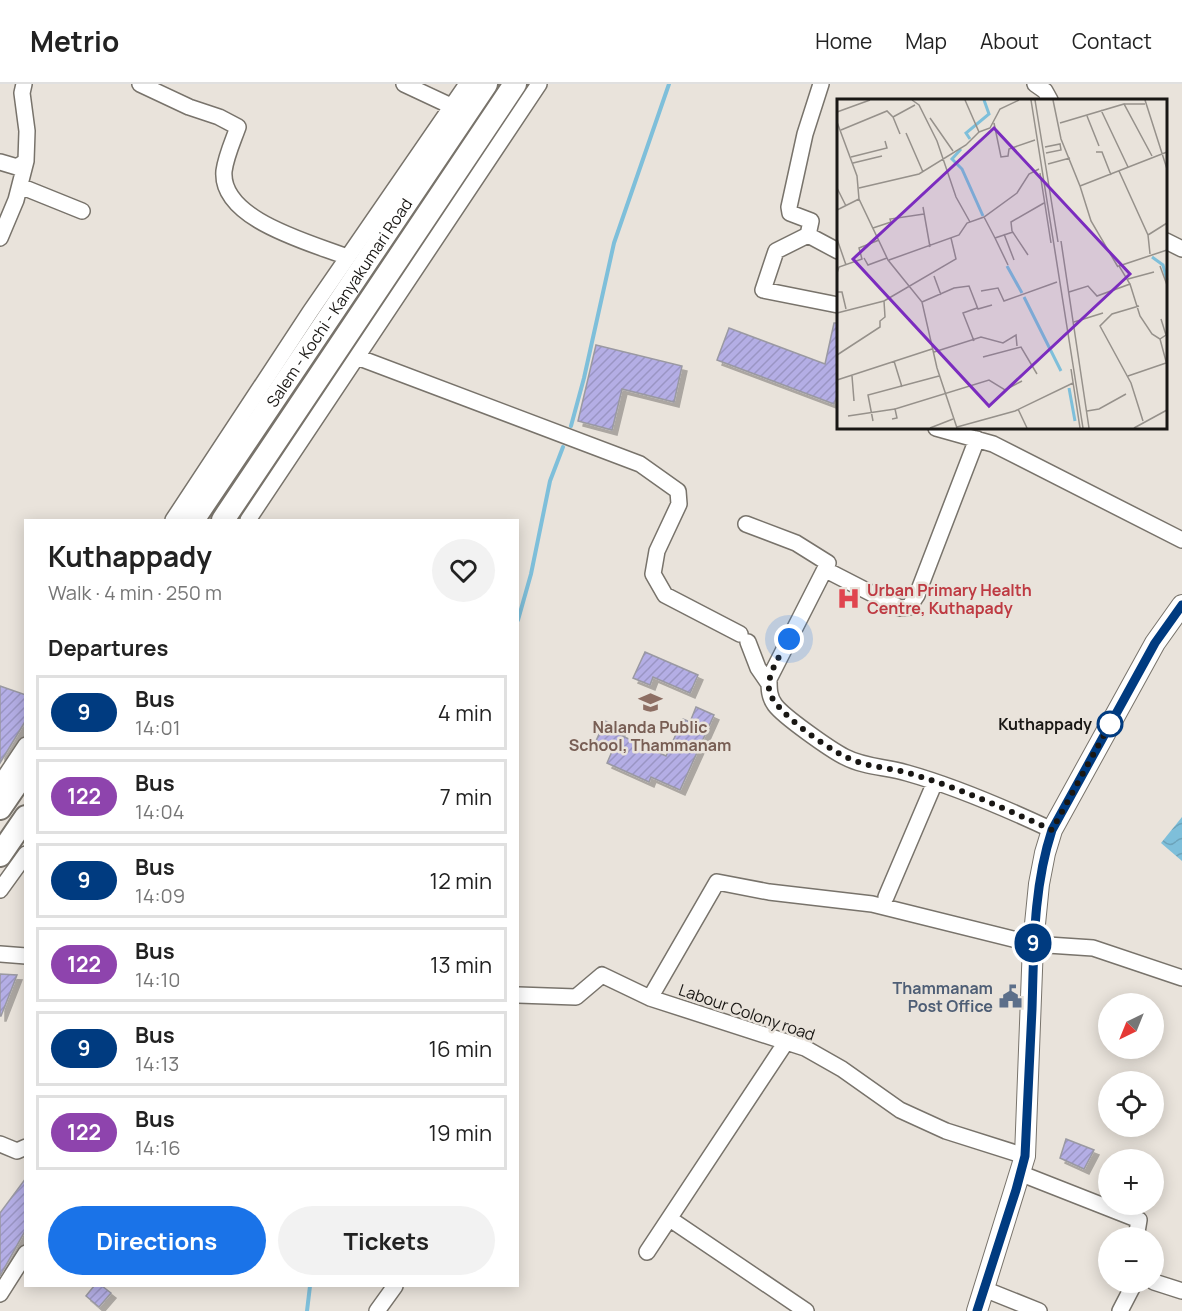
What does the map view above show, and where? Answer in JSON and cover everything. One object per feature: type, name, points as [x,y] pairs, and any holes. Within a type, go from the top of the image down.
[{"type":"highway","name":"Salem - Kochi - Kanyakumari Road","points":[[193,519],[204,489],[486,84]]},
{"type":"highway","name":"Salem - Kochi - Kanyakumari Road","points":[[224,519],[515,84]]},
{"type":"highway","points":[[0,808],[24,773]]},
{"type":"highway","points":[[9,844],[24,820]]},
{"type":"main road","points":[[977,1311],[1023,1165],[1033,944],[1039,884],[1045,853],[1052,830],[1155,643],[1182,605]]},
{"type":"street","points":[[0,238],[16,200],[26,161],[27,131],[22,93],[24,84]]},
{"type":"street","points":[[140,84],[238,127],[224,172],[228,190],[239,207],[287,235],[347,257]]},
{"type":"street","points":[[404,84],[451,106]]},
{"type":"street","points":[[174,519],[204,489],[347,257],[467,84]]},
{"type":"street","points":[[249,519],[539,84]]},
{"type":"street","points":[[808,235],[811,221],[790,213],[789,207],[805,134],[821,84]]},
{"type":"street","points":[[1035,84],[1045,91],[1049,99]]},
{"type":"street","points":[[0,162],[17,167],[26,161]]},
{"type":"street","points":[[20,186],[82,211]]},
{"type":"street","points":[[808,235],[837,250]]},
{"type":"street","points":[[808,235],[776,251],[763,290],[837,304]]},
{"type":"street","points":[[1167,242],[1182,249]]},
{"type":"street","points":[[357,357],[640,464],[678,492],[679,504],[657,551],[653,574],[665,595],[744,638],[769,684]]},
{"type":"street","points":[[940,429],[993,444],[1182,540]]},
{"type":"street","points":[[826,570],[900,608],[909,607],[916,595],[976,439]]},
{"type":"street","points":[[746,524],[796,543],[828,563],[769,679],[768,691],[775,705],[837,753],[863,764],[906,772],[935,782],[988,801],[1052,830]]},
{"type":"street","points":[[0,784],[24,748]]},
{"type":"street","points":[[886,897],[935,782]]},
{"type":"street","points":[[0,890],[9,844]]},
{"type":"street","points":[[650,998],[717,882],[769,892],[872,904],[1033,944],[1093,948],[1182,978]]},
{"type":"street","points":[[0,954],[24,956]]},
{"type":"street","name":"Labour Colony road","points":[[519,995],[576,997],[602,975],[650,998],[805,1048],[843,1069],[900,1110],[1139,1220],[1138,1227]]},
{"type":"street","points":[[647,1252],[786,1042]]},
{"type":"street","points":[[0,1144],[17,1151],[24,1148]]},
{"type":"street","points":[[670,1219],[806,1311]]},
{"type":"street","points":[[0,1294],[24,1256]]},
{"type":"street","points":[[1164,1285],[1182,1291]]},
{"type":"street","points":[[377,1311],[394,1287]]},
{"type":"street","points":[[984,1289],[1039,1311]]},
{"type":"street","points":[[1120,1311],[1129,1293]]},
{"type":"water","points":[[1182,817],[1182,861],[1161,843]]},
{"type":"building","points":[[834,323],[837,323],[837,396],[834,404],[717,360],[729,328],[825,364]]},
{"type":"building","points":[[596,345],[682,366],[674,402],[622,389],[612,430],[578,421]]},
{"type":"building","name":"Nalanda Public School, Thammanam","points":[[645,652],[698,675],[690,693],[653,677],[650,685],[633,678]]},
{"type":"building","points":[[0,686],[24,694],[24,723],[0,763]]},
{"type":"building","name":"Nalanda Public School, Thammanam","points":[[696,707],[714,715],[680,790],[651,777],[649,782],[607,763],[613,749],[596,741],[605,721],[620,728],[620,735],[666,756],[683,719],[690,722]]},
{"type":"building","points":[[0,974],[17,975],[1,1016],[0,1016]]},
{"type":"building","points":[[1066,1139],[1094,1150],[1084,1169],[1060,1158]]},
{"type":"building","points":[[24,1181],[24,1233],[0,1276],[0,1213]]},
{"type":"building","points":[[93,1287],[103,1287],[111,1293],[99,1307],[86,1296]]},
{"type":"waterway","points":[[571,426],[614,243],[669,84]]},
{"type":"waterway","points":[[519,616],[531,574],[550,481],[563,447]]},
{"type":"waterway","points":[[307,1311],[310,1287]]},
{"type":"bus line","name":"9","points":[[977,1311],[1022,1174],[1025,1156],[1033,944],[1039,884],[1045,853],[1052,830],[1155,643],[1182,605]]},
{"type":"place","name":"Urban Primary Health Centre, Kuthapady","points":[[849,599]]},
{"type":"place","name":"Nalanda Public School, Thammanam","points":[[650,702]]},
{"type":"place","name":"Kuthappady","points":[[1110,724]]},
{"type":"place","name":"Thammanam Post Office","points":[[1011,997]]},
{"type":"route","points":[[789,639],[769,679],[768,691],[775,705],[789,718],[837,753],[863,764],[906,772],[988,801],[1052,830],[1110,724]]}]
